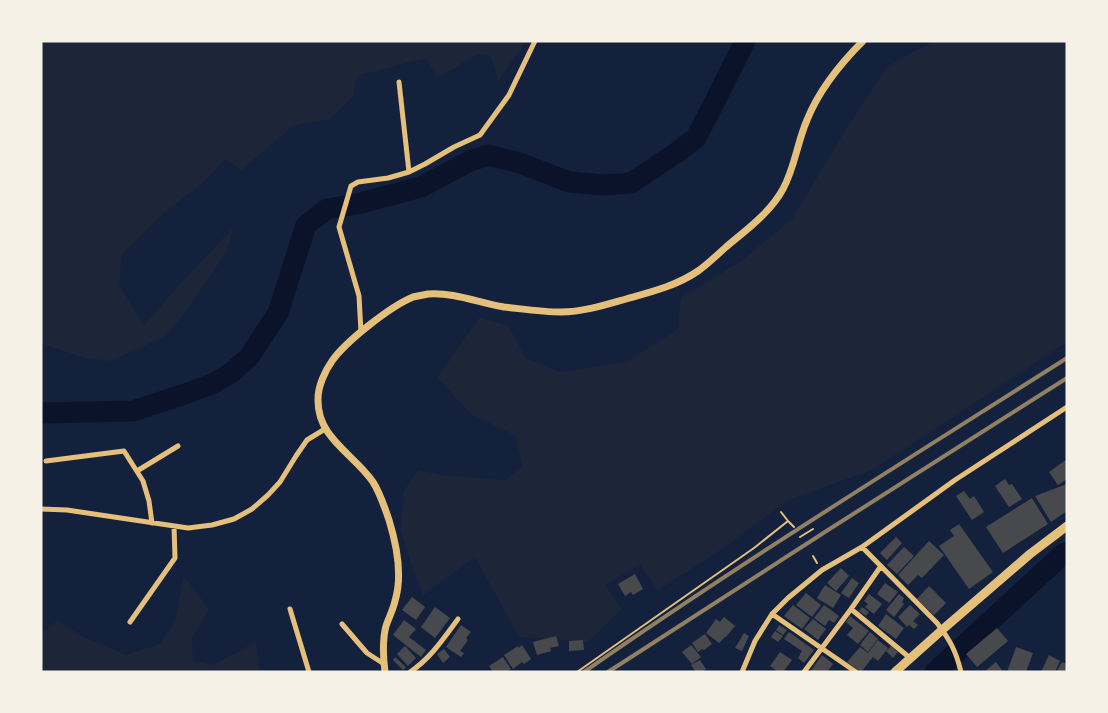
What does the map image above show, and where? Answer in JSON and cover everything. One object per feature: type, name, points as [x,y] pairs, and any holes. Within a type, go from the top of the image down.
[{"type":"main road","points":[[895,672],[1030,554],[1067,526]]},
{"type":"street","points":[[361,332],[359,296],[339,227],[351,186],[358,182],[388,178],[409,172],[480,135],[509,95],[534,41]]},
{"type":"street","points":[[385,668],[384,640],[387,624],[396,601],[399,563],[389,520],[378,491],[351,457],[337,445],[325,429],[320,415],[318,397],[323,376],[336,356],[361,332],[398,305],[415,296],[445,294],[501,306],[537,311],[563,312],[590,308],[669,286],[699,270],[769,209],[783,190],[792,169],[806,122],[817,100],[828,81],[846,58],[863,41]]},
{"type":"street","points":[[399,82],[409,172]]},
{"type":"street","points":[[742,672],[755,641],[772,614],[822,570],[862,547],[955,480],[1067,406]]},
{"type":"street","points":[[41,508],[67,510],[188,528],[212,525],[234,519],[252,509],[268,495],[280,482],[307,440],[325,429]]},
{"type":"street","points":[[137,471],[178,446]]},
{"type":"street","points":[[46,461],[124,451],[142,481],[149,501],[152,522]]},
{"type":"street","points":[[130,622],[176,558],[174,526]]},
{"type":"street","points":[[862,547],[937,623],[958,656],[961,672]]},
{"type":"street","points":[[804,672],[881,566]]},
{"type":"street","points":[[290,609],[309,672]]},
{"type":"street","points":[[851,609],[910,658]]},
{"type":"street","points":[[772,614],[856,672]]},
{"type":"street","points":[[410,672],[420,666],[458,619]]},
{"type":"street","points":[[342,624],[367,653],[385,668]]},
{"type":"path","points":[[782,512],[794,527]]},
{"type":"path","points":[[577,672],[754,548],[788,521]]},
{"type":"path","points":[[800,537],[813,529]]},
{"type":"shaded area","points":[[41,41],[526,41],[498,81],[491,56],[478,54],[437,78],[426,58],[357,76],[353,97],[330,119],[294,125],[242,170],[225,159],[205,181],[159,217],[122,254],[119,285],[144,326],[178,286],[233,228],[227,251],[189,307],[166,336],[110,361],[85,358],[43,344],[41,345]]},
{"type":"shaded area","points":[[934,41],[1067,41],[1067,342],[872,470],[788,500],[719,551],[658,590],[640,565],[605,585],[622,609],[588,642],[519,637],[475,557],[423,595],[400,529],[404,491],[418,470],[441,475],[505,480],[522,466],[516,436],[471,414],[437,378],[479,318],[507,325],[525,358],[559,372],[626,362],[678,329],[681,298],[741,261],[792,219],[845,131],[887,67]]},
{"type":"shaded area","points":[[184,576],[209,609],[192,638],[193,661],[213,665],[256,642],[260,670],[258,672],[41,672],[41,634],[58,620],[81,636],[126,655],[160,644],[175,621]]},
{"type":"building","points":[[1067,459],[1067,479],[1058,485],[1049,472]]},
{"type":"building","points":[[1005,479],[1009,485],[1012,484],[1022,499],[1009,507],[995,486]]},
{"type":"building","points":[[1067,484],[1067,511],[1051,522],[1035,496]]},
{"type":"building","points":[[964,491],[970,499],[974,496],[984,512],[972,520],[956,496]]},
{"type":"building","points":[[1032,498],[1048,524],[1003,553],[986,527]]},
{"type":"building","points":[[959,524],[993,572],[969,589],[939,546],[954,536],[950,530]]},
{"type":"building","points":[[896,537],[902,543],[887,560],[880,553]]},
{"type":"building","points":[[929,541],[944,555],[922,578],[918,575],[908,585],[898,575]]},
{"type":"building","points":[[904,547],[914,556],[897,574],[887,565]]},
{"type":"building","points":[[841,568],[849,576],[836,591],[827,583]]},
{"type":"building","points":[[635,574],[643,589],[633,595],[631,592],[625,596],[618,584]]},
{"type":"building","points":[[852,578],[859,583],[849,598],[841,593]]},
{"type":"building","points":[[885,583],[898,592],[889,603],[877,594]]},
{"type":"building","points":[[825,585],[841,595],[833,608],[817,598]]},
{"type":"building","points":[[929,586],[946,603],[934,615],[917,599]]},
{"type":"building","points":[[806,593],[821,605],[812,617],[796,605]]},
{"type":"building","points":[[869,594],[882,604],[874,614],[865,607],[868,604],[864,601]]},
{"type":"building","points":[[899,594],[904,598],[902,602],[904,604],[894,617],[886,610]]},
{"type":"building","points":[[412,597],[425,607],[416,620],[402,610]]},
{"type":"building","points":[[793,605],[810,618],[802,629],[784,616]]},
{"type":"building","points":[[824,605],[839,616],[834,623],[829,620],[825,626],[814,618]]},
{"type":"building","points":[[910,605],[920,614],[913,621],[918,625],[914,629],[909,625],[907,627],[898,617]]},
{"type":"building","points":[[435,607],[450,618],[435,638],[421,627]]},
{"type":"building","points":[[862,607],[869,612],[866,616],[859,611]]},
{"type":"building","points":[[886,614],[904,628],[896,639],[878,626]]},
{"type":"building","points":[[850,616],[869,631],[858,644],[847,635],[853,628],[846,622]]},
{"type":"building","points":[[724,617],[735,626],[719,643],[706,633],[716,619],[720,622]]},
{"type":"building","points":[[813,619],[826,629],[818,640],[804,629]]},
{"type":"building","points":[[404,620],[416,629],[409,637],[426,650],[421,657],[393,635]]},
{"type":"building","points":[[461,625],[471,632],[460,651],[464,653],[461,657],[446,647]]},
{"type":"building","points":[[779,625],[787,630],[783,635],[776,630]]},
{"type":"building","points":[[997,628],[1008,641],[977,667],[966,654]]},
{"type":"building","points":[[775,631],[783,636],[778,642],[771,637]]},
{"type":"building","points":[[789,632],[814,650],[804,663],[798,658],[802,651],[784,639]]},
{"type":"building","points":[[870,632],[878,639],[868,652],[860,645]]},
{"type":"building","points":[[744,633],[749,636],[742,651],[735,648]]},
{"type":"building","points":[[705,634],[712,644],[698,652],[692,643]]},
{"type":"building","points":[[556,636],[559,646],[550,648],[551,651],[537,655],[533,642]]},
{"type":"building","points":[[583,640],[584,650],[569,651],[569,641]]},
{"type":"building","points":[[878,640],[888,648],[878,661],[873,657],[861,672],[847,662],[860,647],[868,653]]},
{"type":"building","points":[[522,645],[531,659],[524,664],[522,662],[513,669],[504,655]]},
{"type":"building","points":[[691,645],[701,657],[692,664],[682,652]]},
{"type":"building","points":[[405,646],[416,658],[408,666],[397,654]]},
{"type":"building","points":[[891,646],[898,652],[893,658],[886,651]]},
{"type":"building","points":[[1016,647],[1033,653],[1026,672],[1007,672]]},
{"type":"building","points":[[444,649],[450,657],[443,663],[437,654]]},
{"type":"building","points":[[780,652],[792,660],[783,672],[778,672],[770,666]]},
{"type":"building","points":[[822,655],[833,664],[827,672],[810,672]]},
{"type":"building","points":[[1049,655],[1060,661],[1055,672],[1041,672]]},
{"type":"building","points":[[395,657],[406,667],[403,670],[393,660]]},
{"type":"building","points":[[503,657],[511,669],[507,672],[493,672],[489,666]]},
{"type":"building","points":[[700,660],[706,669],[702,672],[696,672],[691,665]]},
{"type":"building","points":[[996,662],[1002,670],[1000,672],[984,672]]},
{"type":"building","points":[[1062,662],[1067,664],[1067,672],[1056,672]]},
{"type":"waterway","points":[[41,413],[133,411],[212,384],[231,373],[249,357],[278,313],[306,225],[327,209],[357,204],[421,187],[470,161],[488,155],[520,163],[569,182],[604,185],[631,183],[696,138],[745,41]]},
{"type":"waterway","points":[[935,672],[1063,554],[1067,553]]},
{"type":"railway","points":[[584,672],[764,551],[1067,358]]},
{"type":"railway","points":[[608,672],[1067,378]]}]
